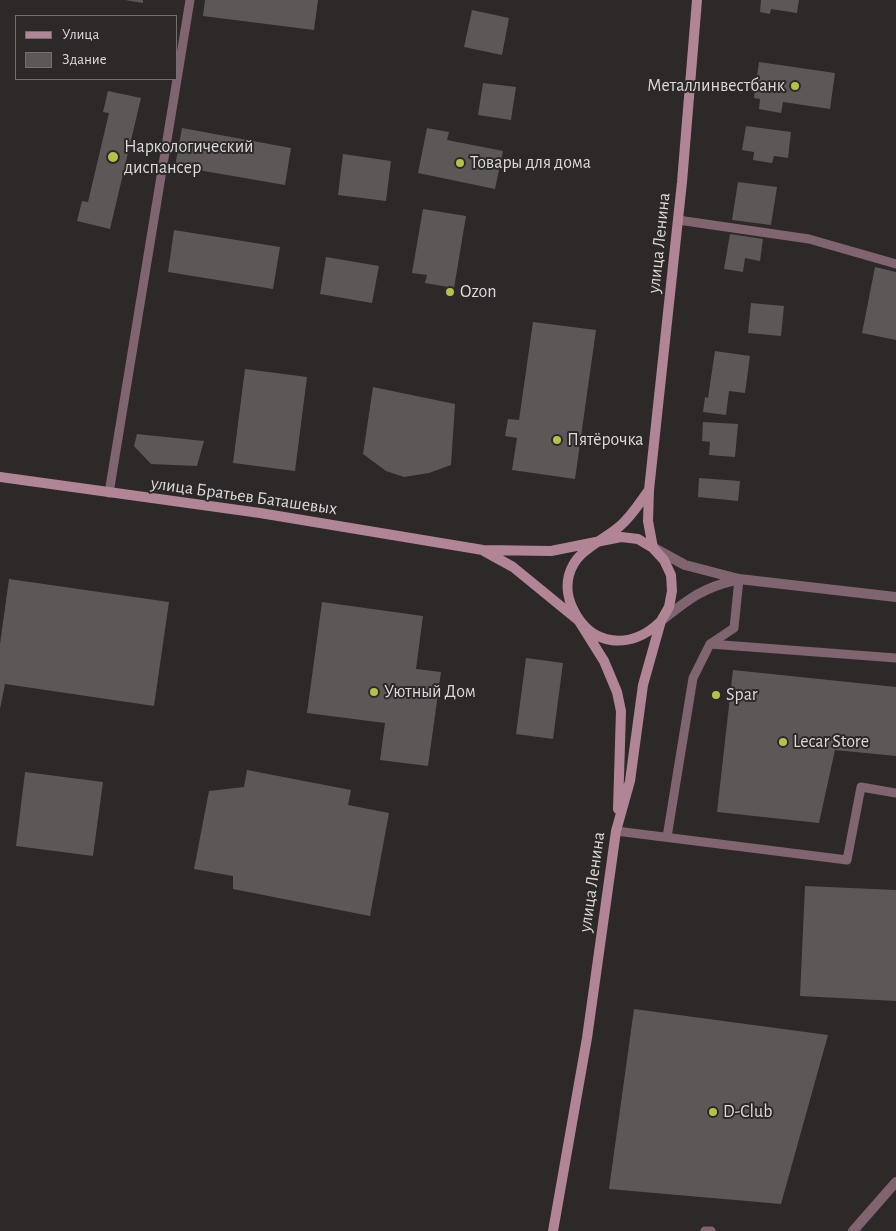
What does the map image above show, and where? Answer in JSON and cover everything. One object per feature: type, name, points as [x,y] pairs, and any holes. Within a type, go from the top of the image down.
[{"type":"street","name":"улица Ленина","points":[[553,1231],[587,1038],[616,831],[630,780],[643,685],[661,621],[669,607],[672,591],[670,575],[664,560],[653,548],[648,521],[649,490],[678,220],[697,0]]},
{"type":"street","name":"улица Братьев Баташевых","points":[[0,477],[260,513],[482,550],[551,551],[599,540]]},
{"type":"street","points":[[599,540],[620,526],[649,490]]},
{"type":"street","points":[[599,540],[621,537],[638,539],[685,565],[739,579],[896,597]]},
{"type":"street","name":"улица Братьев Баташевых","points":[[599,540],[580,554],[569,576],[568,600],[604,661],[621,711],[618,820]]},
{"type":"street","name":"улица Братьев Баташевых","points":[[482,550],[512,567],[590,632],[604,639],[620,641],[636,639],[650,632],[661,621]]},
{"type":"street","points":[[661,621],[693,595],[714,585],[739,579]]},
{"type":"street","points":[[853,1231],[896,1182]]},
{"type":"lane","points":[[178,73],[190,0]]},
{"type":"lane","points":[[109,492],[177,80]]},
{"type":"lane","points":[[678,220],[809,239],[896,264]]},
{"type":"lane","points":[[667,837],[693,678],[710,644],[734,628],[739,579]]},
{"type":"lane","points":[[710,644],[896,658]]},
{"type":"lane","points":[[616,831],[847,860],[860,787],[896,793]]},
{"type":"lane","points":[[705,1231],[711,1231]]},
{"type":"building","points":[[125,0],[143,0],[143,3]]},
{"type":"building","points":[[205,0],[318,0],[314,30],[203,16]]},
{"type":"building","points":[[761,0],[799,0],[797,13],[771,9],[770,14],[760,12]]},
{"type":"building","points":[[472,10],[509,18],[502,55],[464,47]]},
{"type":"building","name":"Металлинвестбанк","points":[[759,62],[835,73],[830,109],[783,102],[781,113],[759,109],[760,99],[754,98]]},
{"type":"building","points":[[483,83],[516,87],[511,120],[478,115]]},
{"type":"building","name":"Наркологический диспансер","points":[[108,91],[141,98],[110,229],[77,221],[82,201],[88,202],[109,113],[103,112]]},
{"type":"building","points":[[746,126],[791,132],[788,158],[774,156],[772,163],[753,160],[754,152],[742,150]]},
{"type":"building","points":[[182,128],[291,148],[285,185],[175,166]]},
{"type":"building","name":"Товары для дома","points":[[427,128],[449,132],[447,140],[503,151],[495,189],[418,173]]},
{"type":"building","points":[[343,154],[391,161],[386,201],[338,195]]},
{"type":"building","points":[[738,182],[777,187],[771,225],[732,220]]},
{"type":"building","points":[[423,209],[466,216],[454,288],[425,283],[427,275],[412,273]]},
{"type":"building","points":[[174,230],[280,247],[273,289],[168,272]]},
{"type":"building","points":[[730,234],[763,239],[760,261],[745,258],[743,272],[724,269]]},
{"type":"building","points":[[326,257],[379,266],[372,303],[320,294]]},
{"type":"building","points":[[875,267],[896,272],[896,340],[862,333]]},
{"type":"building","points":[[751,303],[784,306],[781,336],[748,333]]},
{"type":"building","points":[[533,322],[596,330],[575,479],[512,470],[517,438],[505,436],[508,419],[519,420]]},
{"type":"building","points":[[715,351],[750,356],[745,393],[729,391],[726,415],[703,412],[705,397],[708,398]]},
{"type":"building","points":[[245,369],[307,377],[295,471],[233,463]]},
{"type":"building","points":[[373,387],[455,404],[451,465],[429,473],[404,477],[386,471],[363,454]]},
{"type":"building","points":[[703,422],[738,424],[735,457],[709,455],[710,442],[702,441]]},
{"type":"building","points":[[137,434],[204,441],[197,466],[151,464],[134,446]]},
{"type":"building","points":[[699,478],[740,481],[738,501],[698,497]]},
{"type":"building","points":[[9,579],[169,602],[154,706],[5,684],[0,709],[0,644]]},
{"type":"building","name":"Уютный Дом","points":[[322,602],[423,616],[416,669],[441,672],[428,766],[380,760],[385,723],[307,713]]},
{"type":"building","points":[[526,658],[563,663],[553,739],[516,734]]},
{"type":"building","points":[[733,670],[896,687],[896,756],[835,750],[819,823],[717,812]]},
{"type":"building","points":[[247,770],[351,790],[348,805],[389,813],[370,916],[233,889],[233,876],[194,869],[209,791],[244,787]]},
{"type":"building","points":[[25,772],[103,782],[93,856],[16,846]]},
{"type":"building","points":[[805,886],[896,890],[896,1001],[800,996]]},
{"type":"building","name":"D-Club","points":[[634,1009],[828,1035],[781,1204],[609,1189]]},
{"type":"place","name":"Металлинвестбанк","points":[[795,86]]},
{"type":"place","name":"Наркологический диспансер","points":[[113,157]]},
{"type":"place","name":"Товары для дома","points":[[460,163]]},
{"type":"place","name":"Ozon","points":[[450,292]]},
{"type":"place","name":"Пятёрочка","points":[[557,440]]},
{"type":"place","name":"Уютный Дом","points":[[374,692]]},
{"type":"place","name":"Spar","points":[[716,695]]},
{"type":"place","name":"Lecar Store","points":[[783,742]]},
{"type":"place","name":"D-Club","points":[[713,1112]]}]
